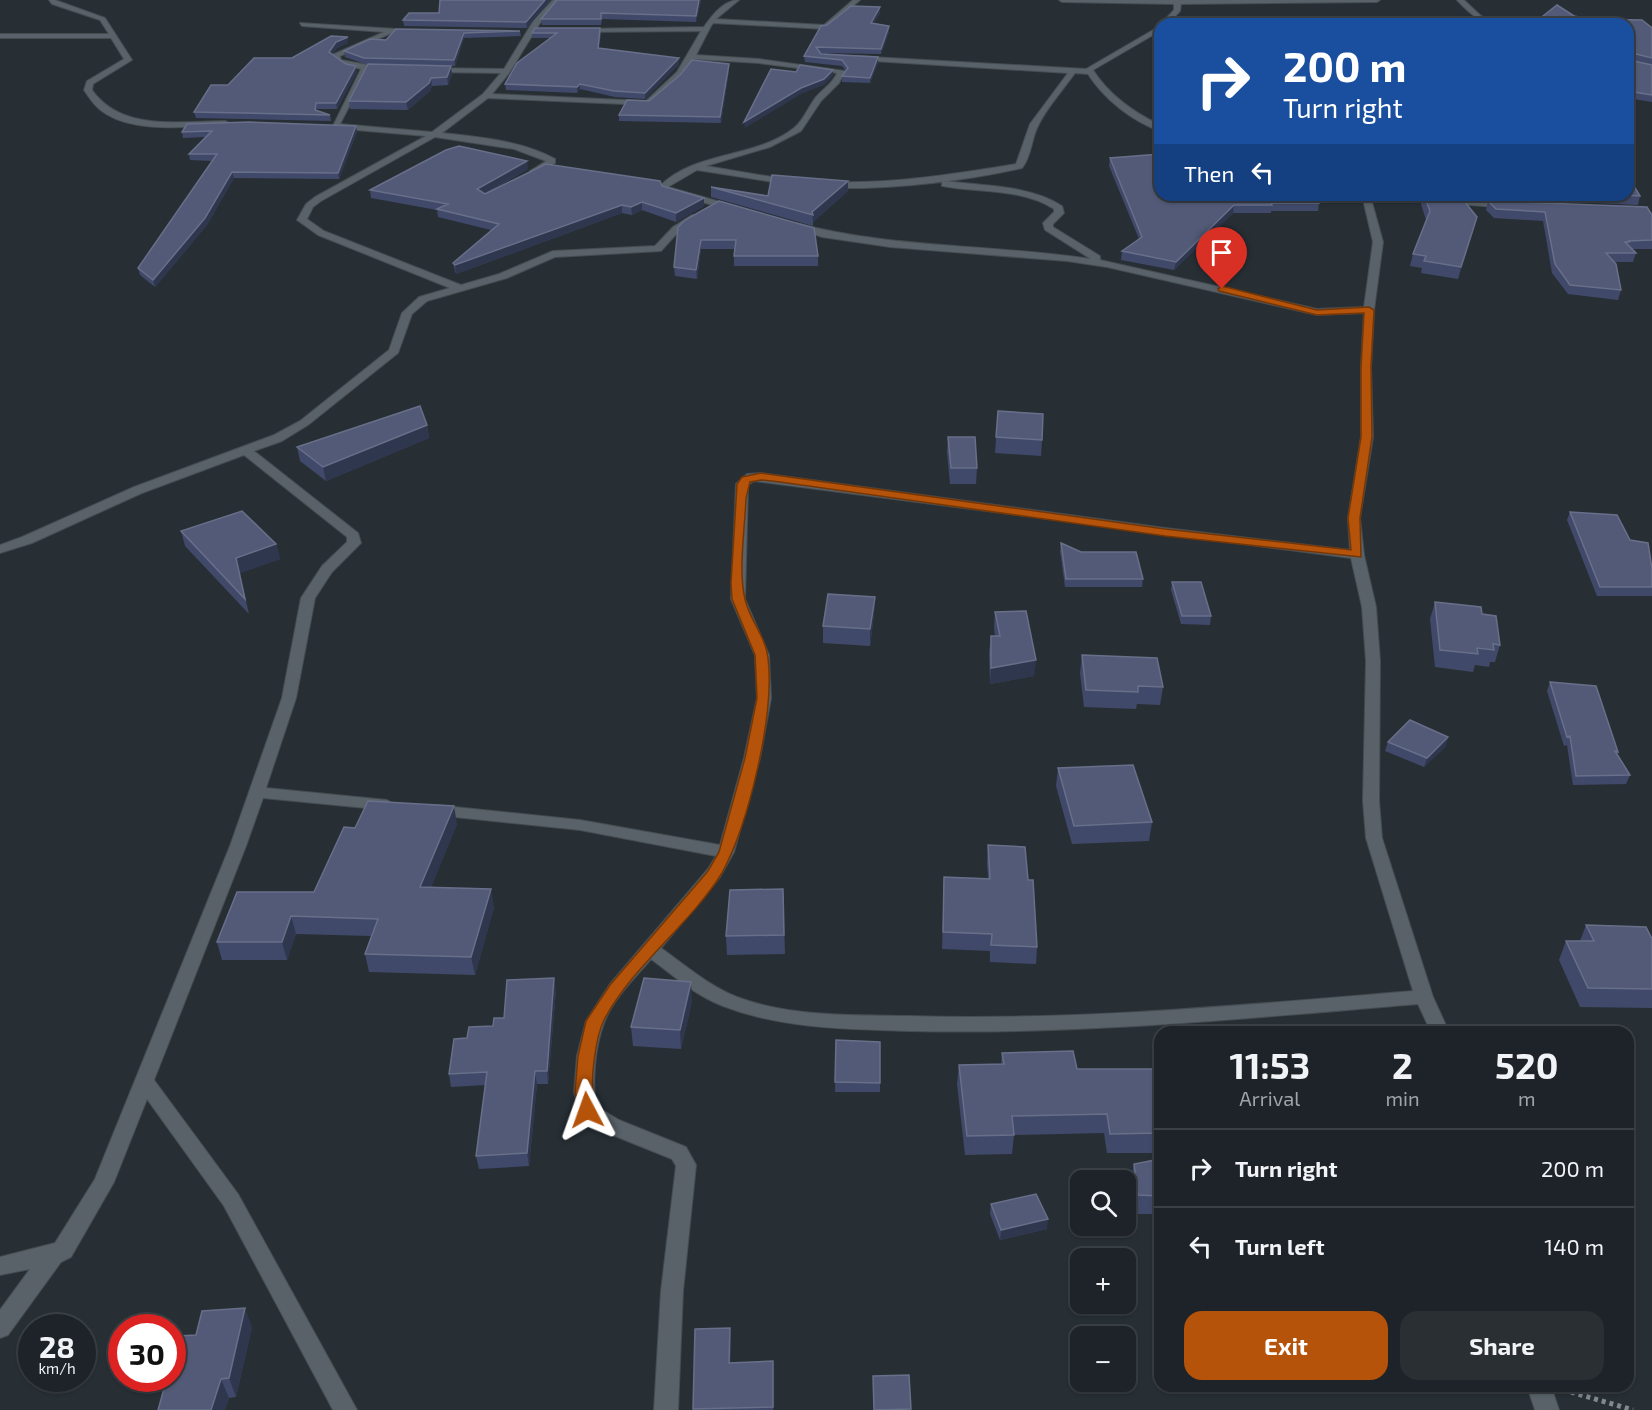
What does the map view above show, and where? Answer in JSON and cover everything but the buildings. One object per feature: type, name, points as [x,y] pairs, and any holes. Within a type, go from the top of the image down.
[{"type":"street","points":[[52,0],[54,3],[103,19],[110,27],[111,36],[128,60],[90,83],[88,90],[101,107],[114,115],[152,122],[233,124]]},
{"type":"street","points":[[459,288],[371,250],[321,233],[302,220],[309,206],[318,199],[433,133],[487,96],[536,30],[541,15],[557,0]]},
{"type":"street","points":[[487,96],[646,103],[681,74],[703,29],[715,14],[736,0]]},
{"type":"street","points":[[709,21],[826,27],[857,0]]},
{"type":"street","points":[[1062,0],[1179,2],[1371,0]]},
{"type":"street","points":[[1366,0],[1377,0]]},
{"type":"street","points":[[1460,0],[1475,18]]},
{"type":"street","points":[[1170,18],[1177,11],[1179,2]]},
{"type":"street","points":[[302,24],[404,30]]},
{"type":"street","points":[[573,31],[703,29]]},
{"type":"street","points":[[394,30],[336,55],[338,61],[365,68],[398,69]]},
{"type":"street","points":[[519,32],[536,30]]},
{"type":"street","points":[[1154,32],[1089,69],[1107,93],[1154,126]]},
{"type":"street","points":[[0,36],[111,36]]},
{"type":"street","points":[[690,57],[814,66],[839,70],[842,74],[813,105],[796,130],[768,144],[723,156],[697,167],[674,179],[664,189],[741,210]]},
{"type":"street","points":[[843,57],[1091,72]]},
{"type":"street","points":[[334,126],[365,68]]},
{"type":"street","points":[[420,69],[506,71]]},
{"type":"street","points":[[821,185],[866,186],[927,181],[1001,170],[1022,164],[1025,141],[1036,119],[1072,72]]},
{"type":"street","points":[[323,126],[433,133],[501,145],[546,156],[552,161],[523,178]]},
{"type":"street","points":[[697,167],[800,184]]},
{"type":"street","points":[[927,181],[1020,194],[1055,203],[1059,208],[1059,213],[1047,228],[1107,264]]},
{"type":"street","points":[[1368,201],[1378,242],[1369,310],[1366,367],[1367,437],[1354,518],[1357,555],[1369,607],[1373,661],[1371,801],[1374,838],[1424,996],[1437,1026]]},
{"type":"street","points":[[1455,201],[1515,206]]},
{"type":"street","points":[[0,549],[27,540],[138,489],[278,438],[322,411],[394,351],[407,313],[423,299],[502,276],[553,254],[658,249],[681,225],[719,204]]},
{"type":"street","points":[[782,222],[822,234],[890,244],[1056,257],[1107,264],[1168,276],[1302,310],[1326,313],[1369,310]]},
{"type":"street","points":[[0,1328],[53,1255],[69,1243],[104,1182],[237,846],[289,698],[309,598],[327,569],[348,550],[355,540],[246,451]]},
{"type":"street","points":[[666,1410],[672,1291],[686,1165],[679,1153],[612,1126],[587,1110],[584,1092],[587,1056],[595,1021],[616,989],[714,873],[726,852],[752,758],[764,698],[762,655],[738,599],[742,484],[746,480],[772,478],[1165,532],[1357,555]]},
{"type":"street","points":[[256,792],[580,825],[726,852]]},
{"type":"street","points":[[651,950],[715,995],[731,1002],[756,1010],[846,1020],[974,1026],[1096,1023],[1424,996]]},
{"type":"street","points":[[145,1082],[231,1200],[345,1410]]},
{"type":"street","points":[[0,1266],[53,1255]]},
{"type":"street","points":[[1548,1410],[1550,1392]]},
{"type":"path","points":[[1565,1392],[1633,1410]]},
{"type":"route","points":[[587,1110],[584,1092],[587,1056],[595,1021],[616,989],[714,873],[726,852],[752,758],[764,698],[762,655],[738,599],[741,498],[742,484],[746,480],[751,477],[780,479],[1165,532],[1357,555],[1354,518],[1367,437],[1366,367],[1369,310],[1326,313],[1302,310],[1222,289]]}]
